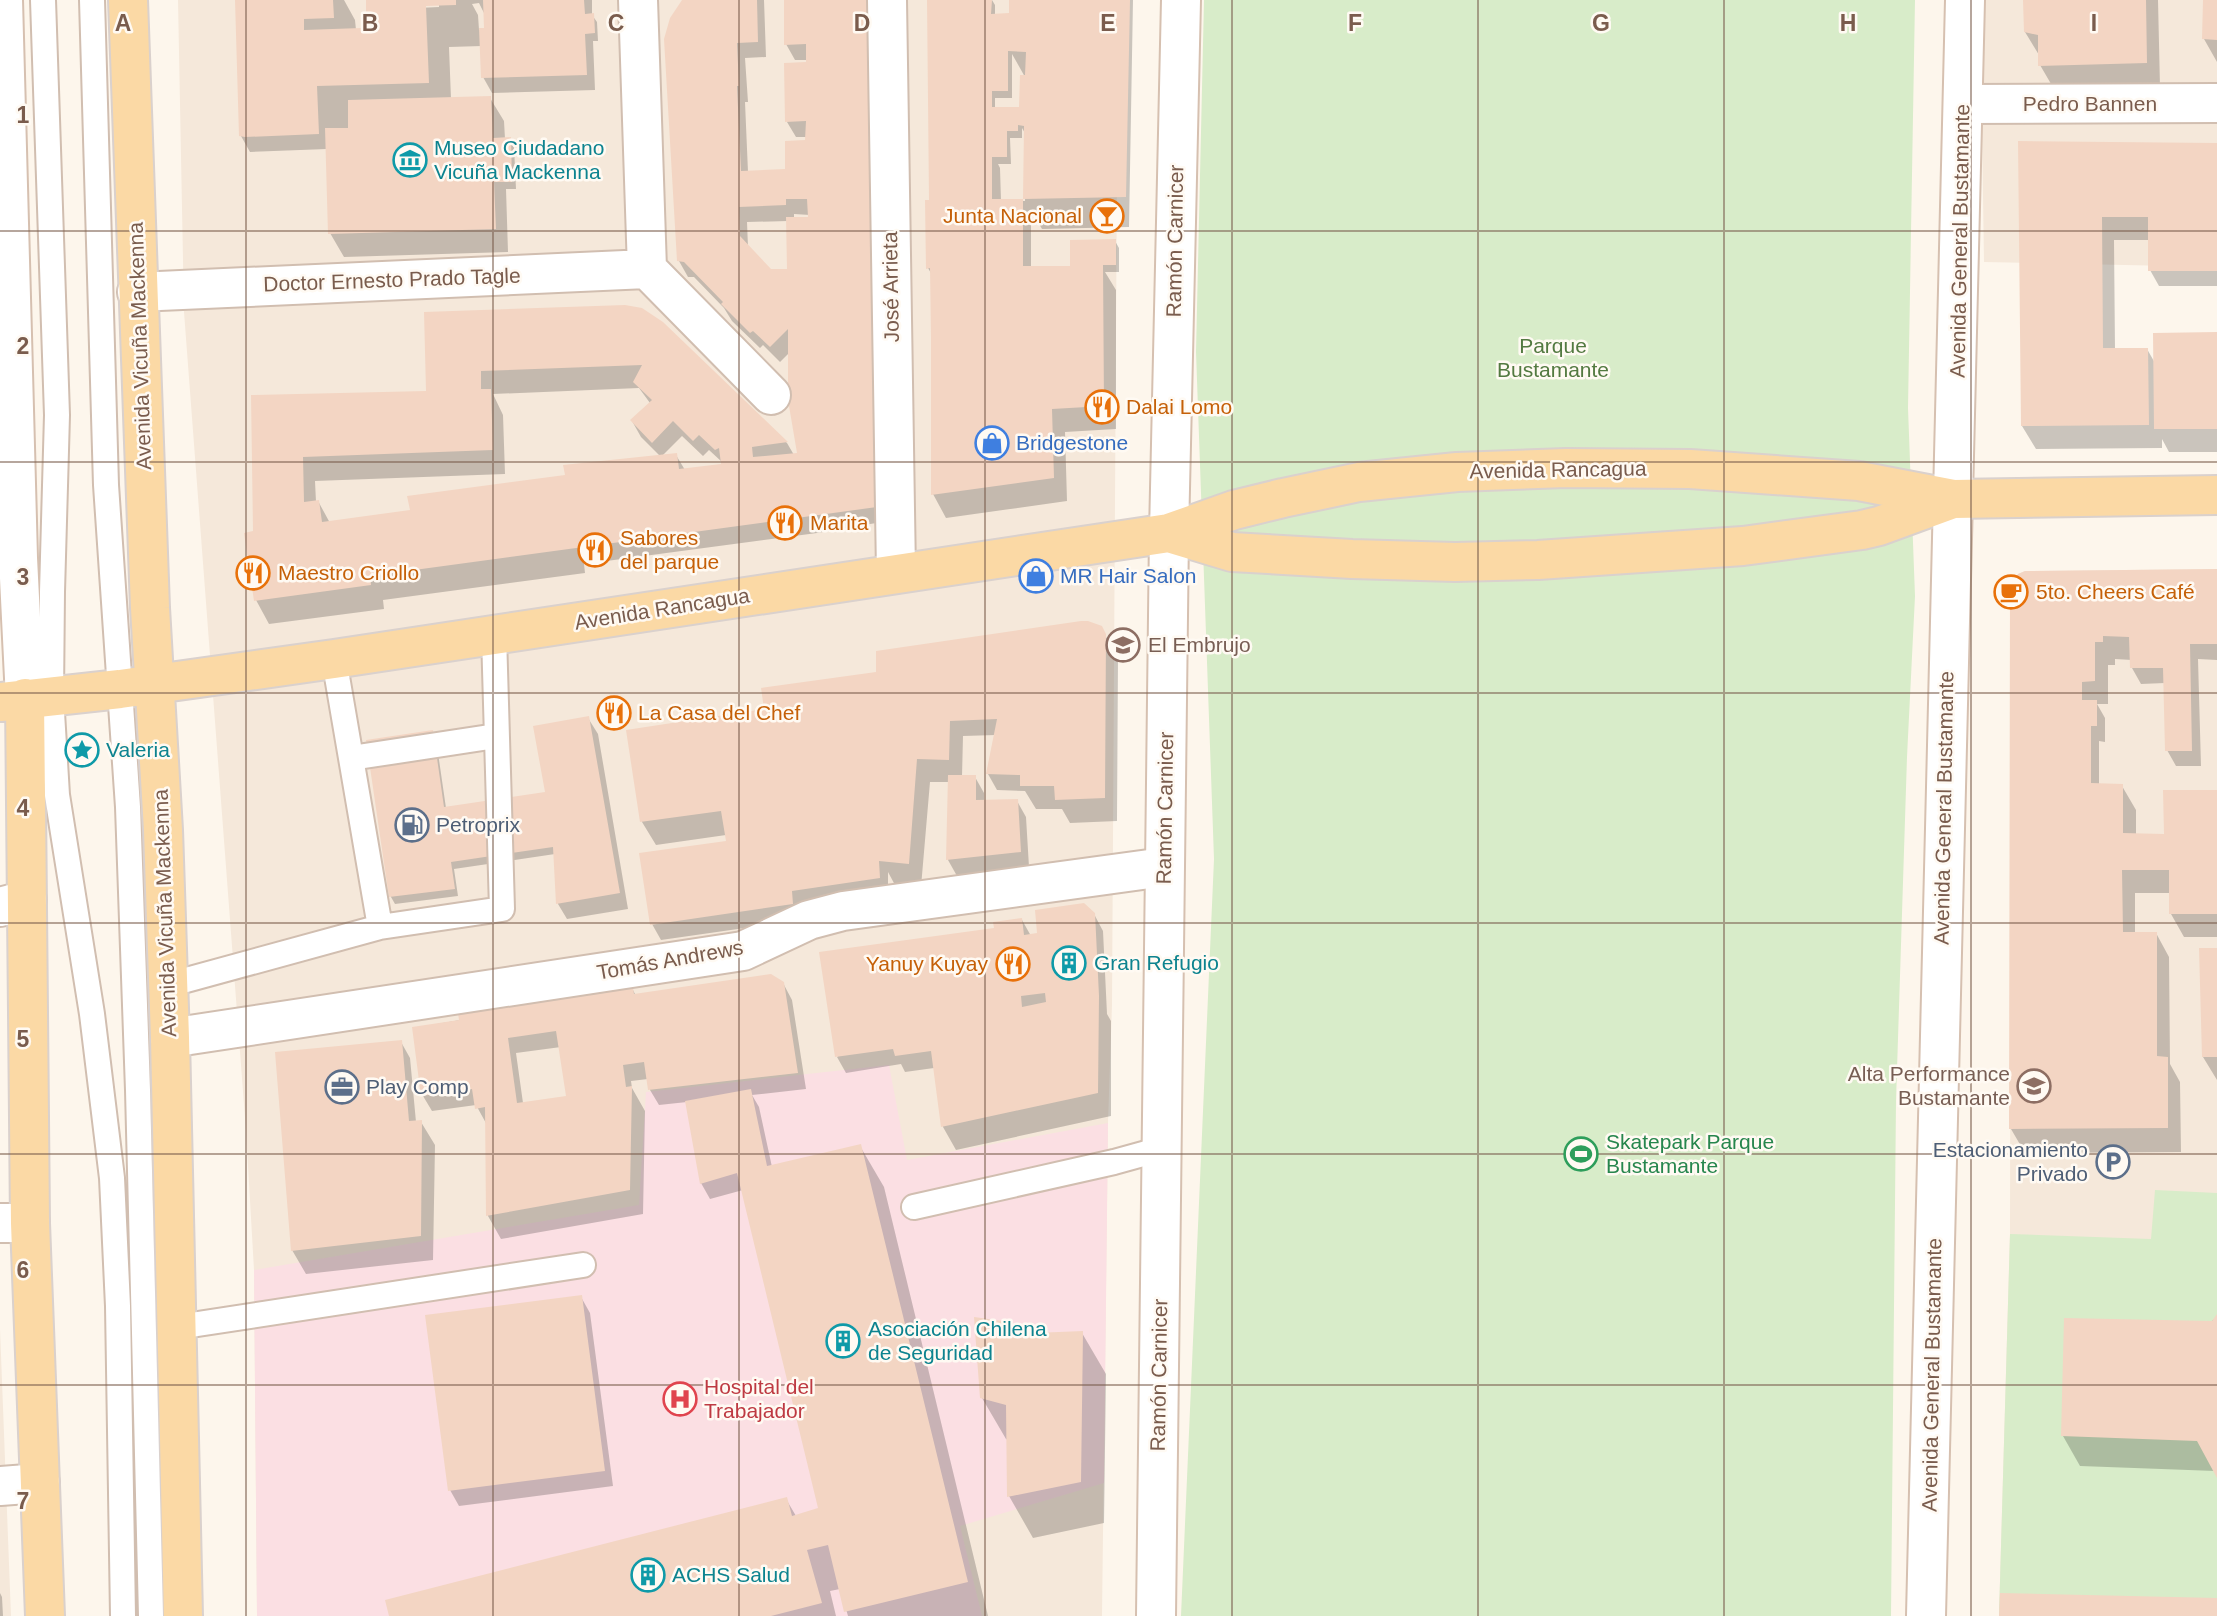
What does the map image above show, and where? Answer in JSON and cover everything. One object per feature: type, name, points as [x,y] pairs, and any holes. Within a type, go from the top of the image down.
[{"type":"main road","points":[[4,0],[4,211],[25,699],[13,903],[15,1223],[40,1483],[45,1616]]},
{"type":"main road","name":"Avenida Vicuña Mackenna","points":[[128,0],[149,608],[137,687],[168,985],[183,1616]]},
{"type":"main road","points":[[638,0],[647,269],[771,395]]},
{"type":"main road","name":"José Arrieta","points":[[887,0],[896,573]]},
{"type":"main road","name":"Ramón Carnicer","points":[[1156,1616],[1169,533],[1181,0]]},
{"type":"main road","name":"Avenida General Bustamante","points":[[1926,1616],[1965,0]]},
{"type":"main road","name":"Pedro Bannen","points":[[1964,104],[2217,103]]},
{"type":"main road","name":"Doctor Ernesto Prado Tagle","points":[[137,292],[647,269]]},
{"type":"main road","name":"Avenida Rancagua","points":[[25,699],[137,687],[334,659],[1169,533],[1234,510],[1283,498],[1359,482],[1457,472],[1566,468],[1690,469],[1859,481],[1953,499],[2217,495]]},
{"type":"main road","name":"Avenida Rancagua","points":[[1169,533],[1232,552],[1455,562],[1538,560],[1743,546],[1862,530],[1953,499]]},
{"type":"main road","name":"Tomás Andrews","points":[[170,1038],[743,951],[810,920],[843,911],[1164,867]]},
{"type":"main road","points":[[0,1486],[40,1483]]},
{"type":"lane","points":[[43,0],[57,415],[52,592],[25,699],[57,795],[101,1082],[112,1178],[118,1306],[123,1616]]},
{"type":"lane","points":[[92,0],[106,485],[137,687],[128,807],[151,1616]]},
{"type":"lane","points":[[168,985],[380,927],[502,909],[494,635]]},
{"type":"lane","points":[[334,659],[380,927]]},
{"type":"lane","points":[[351,758],[496,736]]},
{"type":"lane","points":[[914,1207],[1161,1149]]},
{"type":"lane","points":[[178,1327],[583,1265]]},
{"type":"shaded area","points":[[178,0],[1118,0],[1112,1005],[1102,1616],[257,1616],[254,1270],[246,1131],[184,312]]},
{"type":"shaded area","points":[[1980,0],[2217,0],[2217,267],[1984,262]]},
{"type":"shaded area","points":[[2217,569],[2217,1616],[1999,1616],[2010,1234],[2011,682],[2018,574],[2025,571]]},
{"type":"shaded area","name":"Hospital del Trabajador","points":[[889,1065],[907,1160],[1108,1123],[1104,1483],[960,1526],[982,1616],[257,1616],[254,1270],[639,1205],[646,1092]]},
{"type":"shaded area","points":[[0,1329],[11,1616],[0,1616]]},
{"type":"green space","name":"Parque Bustamante","points":[[1204,0],[1915,0],[1908,408],[1915,596],[1896,1101],[1891,1616],[1181,1616],[1214,859],[1196,352]]},
{"type":"green space","points":[[2155,1190],[2217,1193],[2217,1616],[1999,1616],[2010,1234],[2151,1239]]},
{"type":"building","points":[[235,0],[333,0],[334,18],[304,19],[304,30],[361,28],[366,25],[366,0],[456,0],[456,5],[426,6],[429,83],[317,86],[319,134],[245,137],[239,136]]},
{"type":"building","points":[[483,0],[584,0],[585,14],[594,13],[595,33],[585,34],[587,75],[481,78],[479,28],[484,28]]},
{"type":"building","points":[[682,0],[757,0],[758,42],[737,43],[741,171],[785,169],[785,141],[805,140],[806,121],[785,122],[784,63],[806,62],[806,44],[784,45],[784,0],[876,0],[877,507],[370,576],[371,585],[254,601],[244,533],[253,531],[251,395],[426,391],[424,312],[625,305],[642,308],[663,322],[788,442],[752,447],[753,457],[797,453],[788,400],[788,329],[770,347],[753,331],[750,333],[684,262],[677,261],[664,39],[670,18]],"holes":[[[786,199],[807,199],[808,217],[786,217],[787,269],[771,269],[740,236],[739,207],[786,205]],[[642,365],[633,382],[652,400],[630,420],[652,443],[673,421],[693,441],[699,435],[715,450],[719,448],[721,464],[679,469],[677,453],[563,465],[565,475],[407,496],[410,510],[322,522],[319,500],[304,502],[303,457],[493,450],[491,389],[481,389],[481,371]]]},
{"type":"building","points":[[927,0],[992,0],[991,14],[1009,13],[1009,0],[1130,0],[1126,197],[1023,199],[1023,266],[1070,266],[1070,240],[1116,239],[1116,265],[1103,265],[1104,406],[1052,409],[1054,478],[931,495],[930,268],[926,269],[925,200],[929,200]],"holes":[[[1008,51],[1026,52],[1025,75],[1020,75],[1019,107],[992,107],[992,91],[1008,91]],[[1018,125],[1024,126],[1023,199],[992,199],[992,157],[1007,157],[1007,131],[1018,131]]]},
{"type":"building","points":[[2023,0],[2146,0],[2147,63],[2038,66],[2038,35],[2024,32]]},
{"type":"building","points":[[2203,0],[2217,0],[2217,40],[2202,39]]},
{"type":"building","name":"Museo Ciudadano Vicuña Mackenna","points":[[491,96],[493,138],[511,137],[512,182],[494,182],[496,229],[328,234],[325,128],[348,128],[348,100]]},
{"type":"building","points":[[2018,141],[2217,143],[2217,271],[2148,271],[2148,217],[2102,217],[2103,348],[2148,348],[2149,425],[2021,426]]},
{"type":"building","points":[[2217,332],[2217,429],[2154,429],[2153,333]]},
{"type":"building","points":[[2217,569],[2217,644],[2190,644],[2192,751],[2165,751],[2163,668],[2130,668],[2129,637],[2103,636],[2103,642],[2095,642],[2095,681],[2082,682],[2082,700],[2097,700],[2097,726],[2091,726],[2091,783],[2123,784],[2123,833],[2164,834],[2163,790],[2217,790],[2217,914],[2169,914],[2169,870],[2122,870],[2123,932],[2157,932],[2157,1056],[2168,1057],[2168,1128],[2009,1129],[2010,587],[2018,574],[2025,571]]},
{"type":"building","points":[[1081,621],[1102,626],[1106,634],[1105,798],[1055,800],[1054,786],[1020,786],[1020,775],[986,774],[997,719],[950,721],[949,760],[917,759],[909,864],[879,861],[880,878],[792,891],[793,904],[650,925],[639,853],[726,841],[721,811],[640,822],[626,730],[764,709],[761,688],[876,672],[876,651]]},
{"type":"building","points":[[589,716],[620,893],[556,904],[553,847],[451,862],[455,889],[389,897],[366,740],[433,730],[444,807],[545,792],[533,726]]},
{"type":"building","points":[[948,775],[976,775],[976,800],[1018,799],[1021,852],[946,860]]},
{"type":"building","points":[[1084,903],[1095,913],[1099,996],[1098,1093],[941,1127],[931,1051],[895,1056],[893,1049],[835,1057],[819,952],[994,928],[993,922],[1022,918],[1024,935],[1037,933],[1035,910]],"holes":[[[1045,993],[1046,1002],[1022,1007],[1021,996]]]},
{"type":"building","points":[[2199,948],[2217,948],[2217,1057],[2202,1057]]},
{"type":"building","points":[[771,974],[784,982],[798,1073],[648,1090],[644,1062],[623,1065],[626,1087],[632,1086],[630,1190],[486,1216],[485,1107],[475,1109],[472,1089],[421,1096],[412,1027],[459,1020],[458,1013],[633,988],[634,994]],"holes":[[[556,1031],[566,1096],[517,1103],[508,1038]]]},
{"type":"building","points":[[402,1040],[409,1121],[422,1120],[421,1236],[291,1251],[275,1052]]},
{"type":"building","name":"Asociación Chilena de Seguridad","points":[[751,1089],[767,1166],[861,1144],[968,1582],[844,1612],[828,1545],[807,1550],[822,1603],[771,1616],[389,1616],[385,1600],[787,1497],[792,1516],[818,1508],[737,1173],[700,1184],[685,1101]]},
{"type":"building","points":[[582,1295],[605,1471],[448,1491],[425,1315]]},
{"type":"building","points":[[2217,1314],[2217,1478],[2197,1441],[2061,1436],[2064,1318],[2212,1321]]},
{"type":"building","points":[[974,1317],[1010,1322],[1012,1334],[1083,1331],[1081,1482],[1007,1497],[1006,1405],[980,1398]]},
{"type":"building","points":[[2000,1593],[2217,1598],[2217,1616],[1999,1616]]},
{"type":"place","name":"Museo Ciudadano Vicuña Mackenna","points":[[410,160]]},
{"type":"place","name":"Junta Nacional","points":[[1107,216]]},
{"type":"place","name":"Dalai Lomo","points":[[1102,407]]},
{"type":"place","name":"Bridgestone","points":[[992,443]]},
{"type":"place","name":"Marita","points":[[785,523]]},
{"type":"place","name":"Sabores del parque","points":[[595,550]]},
{"type":"place","name":"Maestro Criollo","points":[[253,573]]},
{"type":"place","name":"MR Hair Salon","points":[[1036,576]]},
{"type":"place","name":"5to. Cheers Café","points":[[2011,592]]},
{"type":"place","name":"El Embrujo","points":[[1123,645]]},
{"type":"place","name":"La Casa del Chef","points":[[614,713]]},
{"type":"place","name":"Valeria","points":[[82,750]]},
{"type":"place","name":"Petroprix","points":[[412,825]]},
{"type":"place","name":"Gran Refugio","points":[[1069,963]]},
{"type":"place","name":"Yanuy Kuyay","points":[[1013,964]]},
{"type":"place","name":"Alta Performance Bustamante","points":[[2034,1086]]},
{"type":"place","name":"Play Comp","points":[[342,1087]]},
{"type":"place","name":"Skatepark Parque Bustamante","points":[[1581,1154]]},
{"type":"place","name":"Estacionamiento Privado","points":[[2113,1162]]},
{"type":"place","name":"Asociación Chilena de Seguridad","points":[[843,1341]]},
{"type":"place","name":"Hospital del Trabajador","points":[[680,1399]]},
{"type":"place","name":"ACHS Salud","points":[[648,1575]]}]
